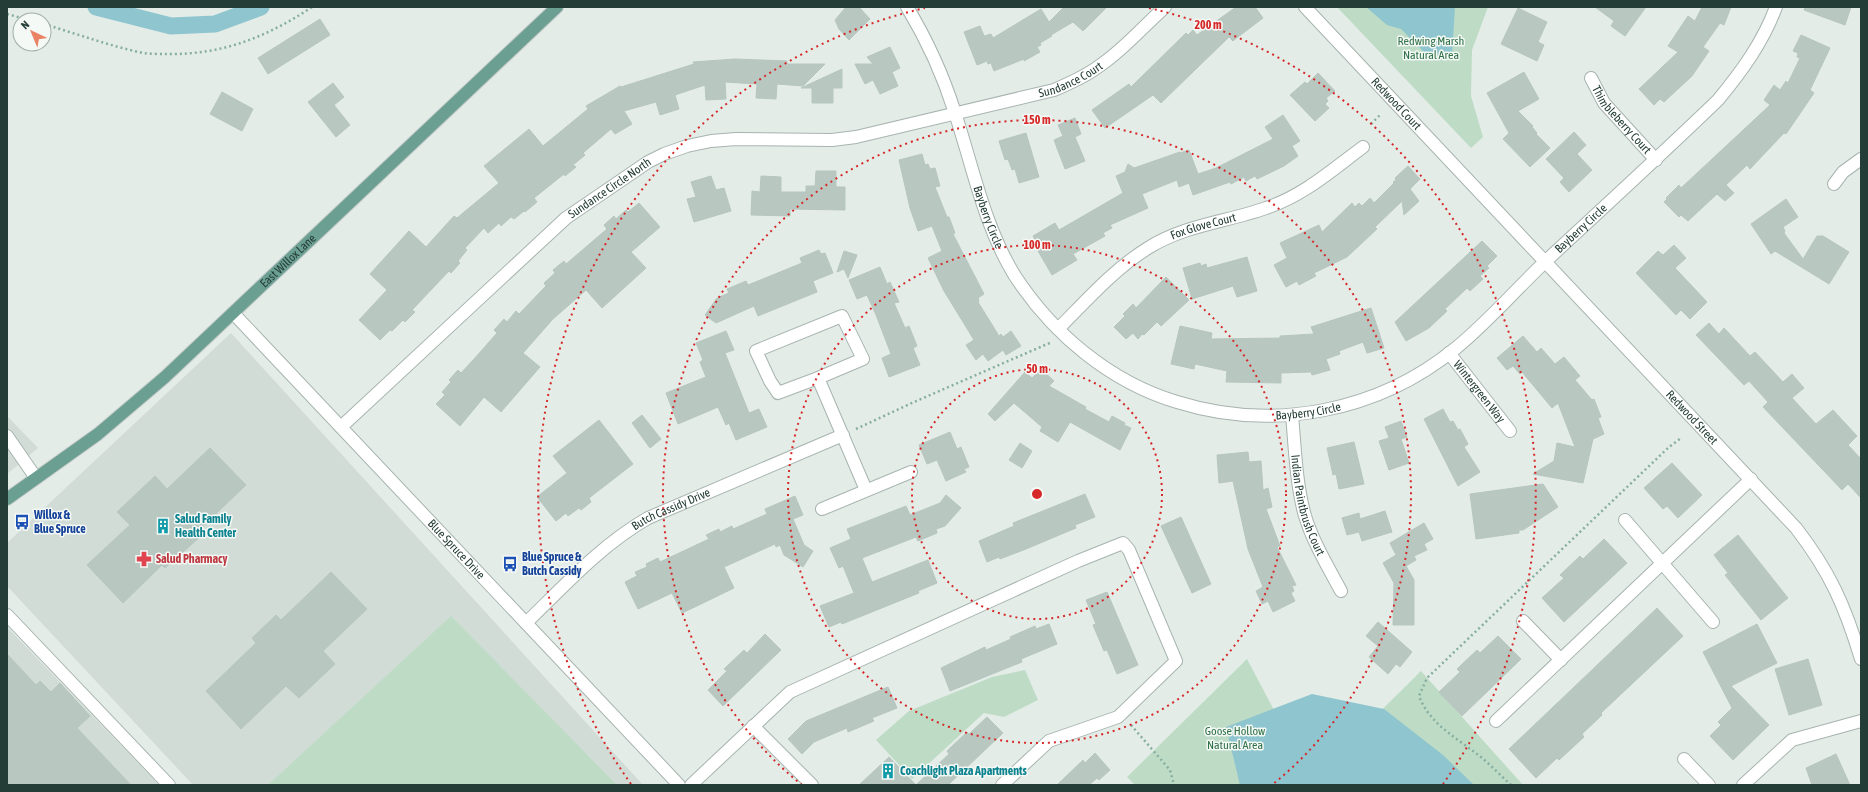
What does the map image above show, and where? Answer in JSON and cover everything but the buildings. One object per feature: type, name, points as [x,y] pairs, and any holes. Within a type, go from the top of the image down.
[{"type":"main road","name":"East Willox Lane","points":[[7,499],[98,434],[165,377],[557,7]]},
{"type":"street","name":"Bayberry Circle","points":[[907,7],[923,33],[936,61],[956,114],[980,195],[997,242],[1014,274],[1030,297],[1061,333],[1094,361],[1130,383],[1165,399],[1200,409],[1236,415],[1262,417],[1308,414],[1354,403],[1388,390],[1419,374],[1456,348],[1545,262],[1656,160],[1718,100],[1741,72],[1760,42],[1776,7]]},
{"type":"street","name":"Sundance Court","points":[[956,114],[1036,96],[1075,81],[1095,69],[1114,54],[1165,7]]},
{"type":"street","name":"Redwood Court","points":[[1305,7],[1488,200]]},
{"type":"street","name":"Thimbleberry Court","points":[[1591,78],[1604,103],[1656,160]]},
{"type":"street","name":"Sundance Circle North","points":[[341,427],[566,218],[648,162],[687,146],[711,141],[736,139],[832,140],[856,137],[956,114]]},
{"type":"street","name":"Fox Glove Court","points":[[1061,333],[1110,277],[1148,247],[1186,230],[1266,208],[1292,198],[1313,185],[1363,147]]},
{"type":"street","points":[[1834,184],[1843,172],[1861,159]]},
{"type":"street","name":"Redwood Street","points":[[1488,200],[1796,528],[1816,554],[1842,602],[1861,659]]},
{"type":"street","name":"Blue Spruce Drive","points":[[233,313],[679,785]]},
{"type":"street","points":[[842,316],[863,359],[818,378],[778,393],[770,381],[756,351],[842,316]]},
{"type":"street","name":"Wintergreen Way","points":[[1449,353],[1510,431]]},
{"type":"street","points":[[818,378],[866,490]]},
{"type":"street","name":"Indian Paintbrush Court","points":[[1292,415],[1299,480],[1305,515],[1320,552],[1341,591]]},
{"type":"street","name":"Butch Cassidy Drive","points":[[526,623],[604,548],[648,518],[843,435]]},
{"type":"street","points":[[7,436],[36,478]]},
{"type":"street","points":[[822,509],[911,472]]},
{"type":"street","points":[[1496,721],[1751,479]]},
{"type":"street","points":[[1625,520],[1713,622]]},
{"type":"street","points":[[690,785],[790,692],[1123,543],[1130,550],[1176,661],[1118,717],[1049,741],[1002,785]]},
{"type":"street","points":[[7,615],[169,785]]},
{"type":"street","points":[[1524,621],[1561,660]]},
{"type":"street","points":[[1743,785],[1792,740],[1861,721]]},
{"type":"street","points":[[753,726],[812,785]]},
{"type":"street","points":[[1684,759],[1708,785]]},
{"type":"path","points":[[52,26],[144,53],[178,54],[216,50],[242,43],[273,30],[312,7]]},
{"type":"path","points":[[1370,124],[1380,115]]},
{"type":"path","points":[[843,435],[1061,333]]},
{"type":"path","points":[[1511,785],[1478,755],[1437,724],[1424,709],[1419,696],[1427,678],[1669,447],[1681,438]]},
{"type":"path","points":[[1129,723],[1170,770],[1174,785]]},
{"type":"shaded area","points":[[231,333],[643,785],[193,785],[7,586],[7,543]]},
{"type":"shaded area","points":[[7,416],[38,448],[7,474]]},
{"type":"shaded area","points":[[7,627],[159,785],[7,785]]},
{"type":"green space","name":"Redwing Marsh Natural Area","points":[[1337,7],[1488,7],[1472,50],[1471,96],[1483,137],[1471,148]]},
{"type":"green space","points":[[451,616],[617,785],[268,785]]},
{"type":"green space","name":"Goose Hollow Natural Area","points":[[1247,659],[1311,780],[1421,671],[1523,785],[1135,785],[1127,777]]},
{"type":"green space","points":[[1025,670],[1038,700],[1004,717],[984,713],[912,779],[876,740],[909,711],[992,677]]},
{"type":"water","points":[[1366,7],[1455,7],[1452,56],[1426,54],[1401,29],[1387,25]]},
{"type":"water","points":[[1312,694],[1384,709],[1443,755],[1474,785],[1240,785],[1226,727]]},
{"type":"waterway","points":[[96,7],[171,26],[215,24],[261,7]]},
{"type":"place","name":"Willox & Blue Spruce","points":[[22,522]]},
{"type":"place","name":"Salud Family Health Center","points":[[163,526]]},
{"type":"place","name":"Salud Pharmacy","points":[[144,559]]},
{"type":"place","name":"Blue Spruce & Butch Cassidy","points":[[510,564]]},
{"type":"place","name":"Coachlight Plaza Apartments","points":[[888,771]]}]
